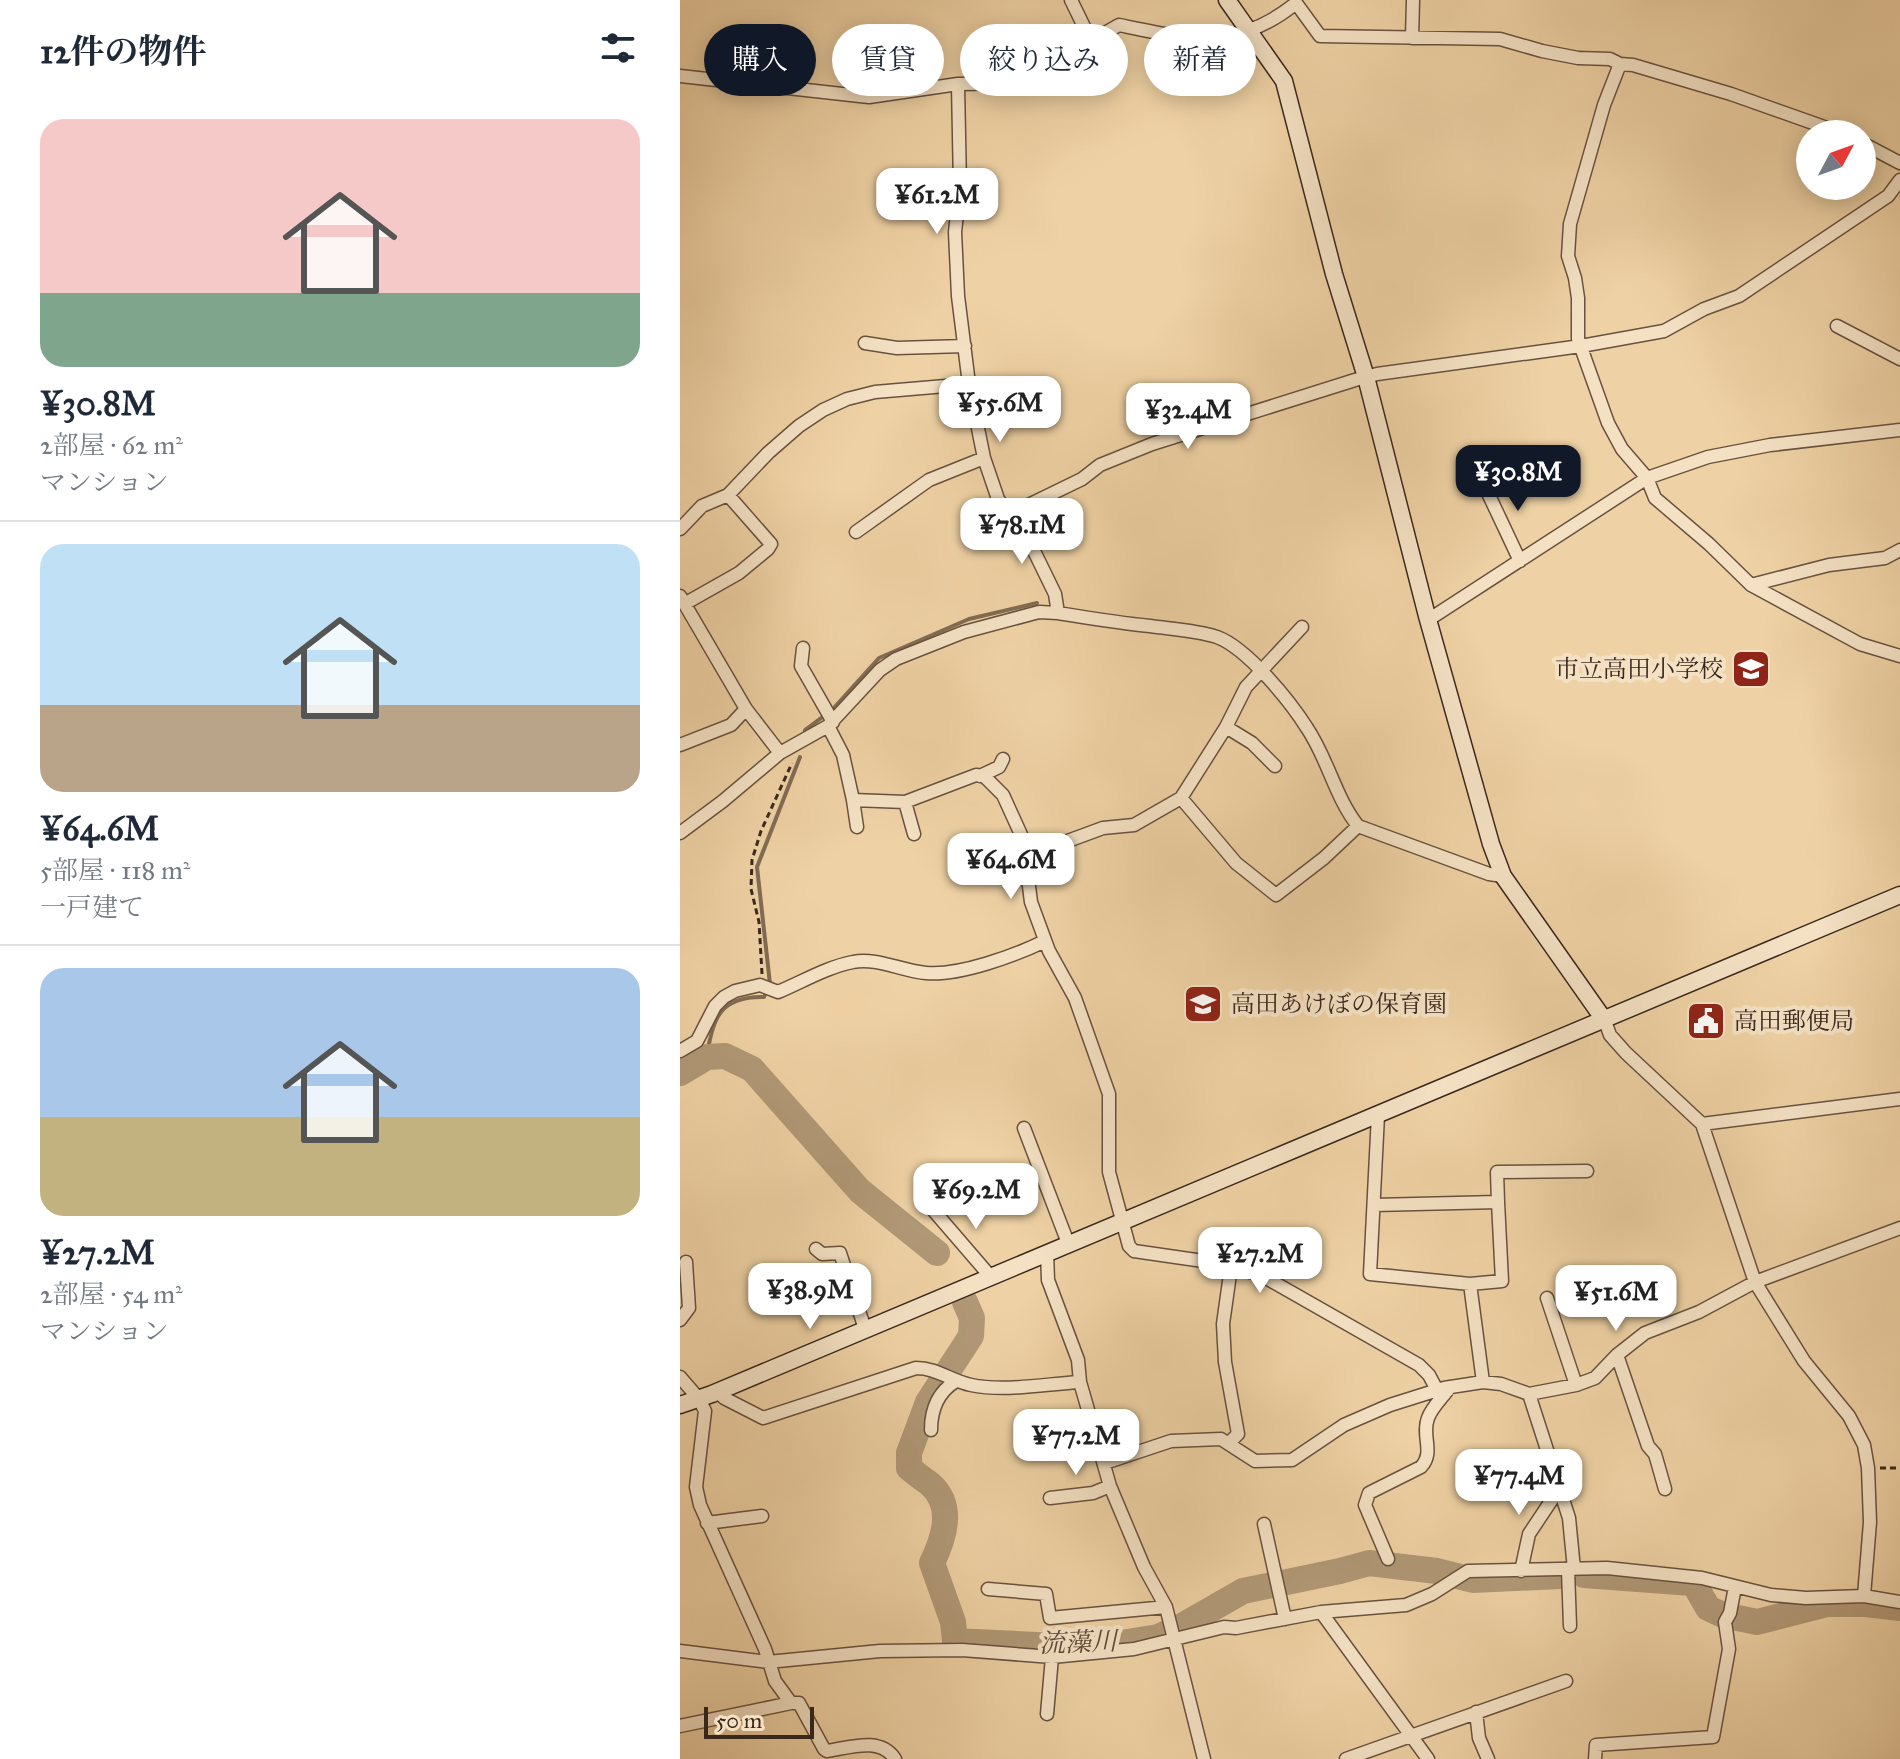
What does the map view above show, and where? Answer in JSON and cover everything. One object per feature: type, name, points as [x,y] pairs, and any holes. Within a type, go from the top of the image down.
[{"type":"street","points":[[1071,0],[1083,24]]},
{"type":"street","points":[[1227,0],[1245,24]]},
{"type":"street","points":[[1412,38],[1413,0]]},
{"type":"street","points":[[1256,27],[1296,3],[1320,36],[1500,39],[1542,51],[1578,58],[1610,59],[1633,65],[1804,120]]},
{"type":"street","points":[[1256,40],[1284,81],[1334,274],[1366,377],[1428,620],[1491,844],[1503,876],[1605,1021],[1610,1035],[1702,1124],[1755,1282],[1808,1368],[1849,1416],[1864,1445],[1870,1522],[1864,1596]]},
{"type":"street","points":[[1620,64],[1604,105],[1570,224],[1568,256],[1575,278],[1578,339],[1608,423],[1622,449],[1647,478],[1655,498],[1751,585],[1860,644],[1900,656]]},
{"type":"street","points":[[680,76],[869,97],[958,84],[960,187],[955,232],[958,296],[969,384],[984,458],[998,499],[1035,553],[1055,594],[1058,613]]},
{"type":"street","points":[[1876,150],[1900,163]]},
{"type":"street","points":[[1008,515],[1082,479],[1100,465],[1152,444],[1366,377],[1664,331],[1704,309],[1739,296],[1888,196],[1900,180]]},
{"type":"street","points":[[1837,326],[1900,359]]},
{"type":"street","points":[[865,343],[897,348],[965,346]]},
{"type":"street","points":[[680,529],[702,506],[728,495],[799,426],[823,410],[847,399],[875,392],[969,384]]},
{"type":"street","points":[[1428,620],[1647,478],[1708,457],[1754,448],[1900,430]]},
{"type":"street","points":[[856,532],[929,480],[984,458]]},
{"type":"street","points":[[1520,561],[1487,491],[1532,473]]},
{"type":"street","points":[[728,495],[771,544],[739,573],[683,599],[746,709],[786,750]]},
{"type":"street","points":[[1751,585],[1829,565],[1885,558],[1900,550]]},
{"type":"street","points":[[680,833],[829,718],[896,659],[964,632],[1039,612],[1216,637],[1230,644],[1281,692],[1308,728],[1346,810],[1358,826],[1489,874],[1503,876]]},
{"type":"street","points":[[1025,847],[1046,849],[1103,828],[1134,825],[1181,798],[1226,727],[1246,687],[1302,627]]},
{"type":"street","points":[[803,648],[801,666],[829,718],[843,755],[857,827]]},
{"type":"street","points":[[680,745],[731,725],[746,709]]},
{"type":"street","points":[[1226,727],[1252,743],[1275,766]]},
{"type":"street","points":[[853,800],[905,802],[980,776],[999,767],[1003,759]]},
{"type":"street","points":[[980,776],[984,776],[1003,795],[1025,847],[1028,894],[1045,941],[1075,998],[1109,1094],[1109,1172],[1126,1238],[1134,1251],[1261,1275],[1419,1365],[1444,1389]]},
{"type":"street","points":[[1181,798],[1236,863],[1276,895],[1324,858],[1358,826]]},
{"type":"street","points":[[905,802],[914,834]]},
{"type":"street","points":[[680,1405],[718,1392],[1900,895]]},
{"type":"street","points":[[680,1051],[697,1041],[715,1006],[735,991],[766,988],[778,992],[854,961],[874,961],[908,971],[931,973],[960,969],[1045,941]]},
{"type":"street","points":[[1702,1124],[1900,1099]]},
{"type":"street","points":[[1378,1115],[1370,1274],[1470,1284],[1502,1281],[1497,1172],[1587,1171]]},
{"type":"street","points":[[1024,1128],[1068,1243]]},
{"type":"street","points":[[1374,1205],[1498,1202]]},
{"type":"street","points":[[934,1211],[990,1276]]},
{"type":"street","points":[[1105,1463],[1171,1441],[1221,1439],[1255,1461],[1292,1460],[1344,1425],[1390,1405],[1444,1389],[1483,1382],[1501,1384],[1529,1394],[1576,1385],[1595,1378],[1645,1333],[1699,1312],[1755,1282],[1900,1228]]},
{"type":"street","points":[[816,1249],[822,1254],[840,1253],[865,1329]]},
{"type":"street","points":[[1047,1252],[1048,1280],[1078,1360],[1080,1382],[1110,1486],[1144,1567],[1166,1607],[1204,1759]]},
{"type":"street","points":[[680,1320],[689,1308],[686,1262]]},
{"type":"street","points":[[1230,1442],[1238,1434],[1225,1362],[1223,1324],[1231,1267]]},
{"type":"street","points":[[1470,1284],[1483,1382]]},
{"type":"street","points":[[1547,1298],[1576,1385]]},
{"type":"street","points":[[1617,1355],[1665,1489]]},
{"type":"street","points":[[718,1392],[763,1418],[916,1368],[995,1388],[1080,1382]]},
{"type":"street","points":[[680,1377],[705,1411],[696,1487],[707,1523],[765,1649],[775,1681],[791,1703]]},
{"type":"street","points":[[931,1430],[933,1407],[949,1385],[948,1377]]},
{"type":"street","points":[[1388,1559],[1365,1505],[1365,1498],[1426,1462],[1426,1423],[1444,1389]]},
{"type":"street","points":[[1529,1394],[1569,1518],[1570,1626]]},
{"type":"street","points":[[1050,1498],[1093,1493],[1110,1486]]},
{"type":"street","points":[[1521,1571],[1529,1534],[1555,1495],[1561,1493]]},
{"type":"street","points":[[707,1523],[762,1516]]},
{"type":"street","points":[[1264,1524],[1285,1619]]},
{"type":"street","points":[[680,1651],[768,1662],[880,1651],[962,1650],[1052,1657],[1134,1649],[1174,1633],[1236,1628],[1321,1612],[1406,1605],[1432,1594],[1468,1571],[1637,1570],[1702,1578],[1771,1595],[1806,1598],[1864,1596],[1900,1602]]},
{"type":"street","points":[[1595,1759],[1596,1745],[1713,1737],[1729,1649],[1728,1618],[1735,1587]]},
{"type":"street","points":[[988,1589],[1046,1594],[1050,1618],[1166,1607]]},
{"type":"street","points":[[1321,1612],[1428,1759]]},
{"type":"street","points":[[1047,1714],[1052,1657]]},
{"type":"street","points":[[1346,1759],[1566,1681]]},
{"type":"street","points":[[680,1726],[799,1703],[827,1751],[875,1744],[885,1748],[895,1759]]},
{"type":"street","points":[[1476,1712],[1479,1738],[1488,1759]]},
{"type":"path","points":[[766,988],[762,979],[759,922],[751,889],[752,860],[761,831],[794,758],[786,750]]},
{"type":"path","points":[[1868,1468],[1900,1468]]},
{"type":"waterway","points":[[805,730],[832,710],[879,658],[969,619],[1037,603]]},
{"type":"waterway","points":[[707,1057],[712,1031],[721,1012],[738,1000],[764,997],[770,984],[757,867],[800,757]]},
{"type":"waterway","name":"流藻川","points":[[680,1073],[707,1057],[725,1056],[752,1069],[860,1191],[937,1253]]},
{"type":"waterway","name":"流藻川","points":[[965,1302],[972,1318],[971,1336],[928,1402],[909,1453],[909,1468],[930,1484],[943,1502],[945,1522],[932,1563],[953,1622],[955,1641],[1078,1647],[1158,1637],[1243,1591],[1369,1563],[1437,1571],[1473,1580],[1561,1576]]},
{"type":"waterway","name":"流藻川","points":[[1584,1575],[1692,1583],[1708,1608],[1723,1615],[1757,1622],[1827,1604],[1900,1608]]},
{"type":"place","name":"市立高田小学校","points":[[1751,669]]},
{"type":"place","name":"高田あけぼの保育園","points":[[1203,1004]]},
{"type":"place","name":"高田郵便局","points":[[1706,1021]]}]
